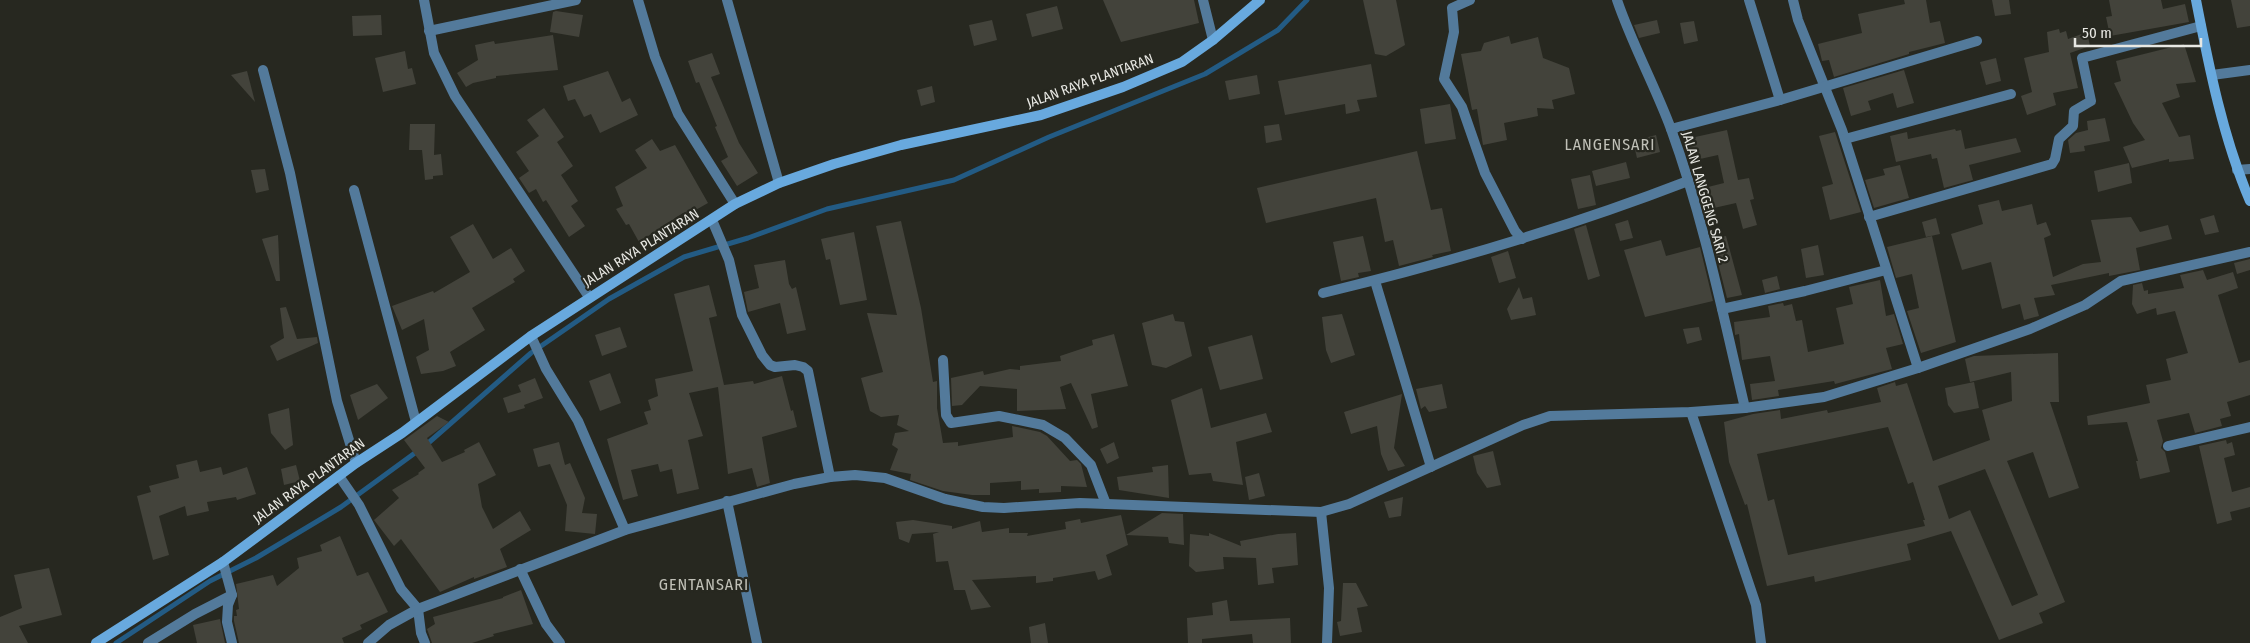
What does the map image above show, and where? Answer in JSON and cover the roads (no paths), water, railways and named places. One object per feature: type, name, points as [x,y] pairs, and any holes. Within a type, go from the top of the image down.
[{"type":"main road","name":"JALAN RAYA PLANTARAN","points":[[96,643],[224,567],[356,463],[532,340],[589,297],[735,204],[779,183],[901,145],[1042,115],[1123,87],[1182,62],[1213,40],[1260,0]]},
{"type":"main road","points":[[2196,0],[2212,75],[2237,170],[2250,201]]},
{"type":"street","points":[[424,0],[429,31],[440,68],[455,96],[589,297]]},
{"type":"street","points":[[429,31],[576,0]]},
{"type":"street","points":[[638,0],[655,57],[678,114],[735,204]]},
{"type":"street","points":[[727,0],[779,183]]},
{"type":"street","points":[[1202,0],[1213,40]]},
{"type":"street","points":[[1470,0],[1451,4],[1454,32],[1444,79],[1462,107],[1485,173],[1515,231],[1522,239]]},
{"type":"street","name":"JALAN LANGGENG SARI 2","points":[[1617,0],[1671,129],[1688,181],[1722,309],[1745,408]]},
{"type":"street","points":[[1749,0],[1780,100]]},
{"type":"street","points":[[1793,0],[1798,20],[1844,139],[1918,368]]},
{"type":"street","points":[[1869,217],[2052,164],[2055,159],[2059,139],[2073,126],[2074,111],[2091,102],[2082,58],[2201,26]]},
{"type":"street","points":[[1671,129],[1780,100],[1977,41]]},
{"type":"street","points":[[263,70],[290,173],[337,401],[356,463]]},
{"type":"street","points":[[2212,75],[2250,70]]},
{"type":"street","points":[[1844,139],[2011,94]]},
{"type":"street","points":[[2237,170],[2250,170]]},
{"type":"street","points":[[1323,293],[1522,239],[1630,204],[1688,181]]},
{"type":"street","points":[[354,190],[416,422]]},
{"type":"street","points":[[712,220],[729,260],[742,315],[762,355],[770,365],[775,367],[803,366],[808,372],[830,477]]},
{"type":"street","points":[[368,643],[388,625],[418,609],[520,569],[625,530],[794,484],[830,477],[854,475],[885,478],[970,506],[1004,508],[1080,503],[1321,512],[1349,504],[1534,420],[1550,416],[1691,412],[1745,408],[1824,397],[1918,368],[2030,329],[2085,305],[2120,281],[2250,252]]},
{"type":"street","points":[[1722,309],[1788,295],[1886,270]]},
{"type":"street","points":[[1375,280],[1431,467]]},
{"type":"street","points":[[532,340],[546,369],[578,421],[625,530]]},
{"type":"street","points":[[943,360],[946,415],[951,423],[999,416],[1042,425],[1065,438],[1091,465],[1106,504]]},
{"type":"street","points":[[1691,412],[1756,605],[1761,643]]},
{"type":"street","points":[[2168,446],[2250,427]]},
{"type":"street","points":[[339,476],[359,505],[401,589],[418,609],[421,633],[425,643]]},
{"type":"street","points":[[727,501],[757,643]]},
{"type":"street","points":[[1321,512],[1329,588],[1327,643]]},
{"type":"street","points":[[224,567],[231,592],[227,622],[232,643]]},
{"type":"street","points":[[520,569],[546,624],[560,643]]},
{"type":"street","points":[[148,643],[231,592]]},
{"type":"waterway","points":[[426,445],[531,353],[609,299],[684,257],[748,238],[827,209],[954,180],[1049,137],[1205,74],[1278,30],[1307,0]]},
{"type":"waterway","points":[[116,643],[210,581],[256,558],[341,507],[419,450]]},
{"type":"district","name":"LANGENSARI","points":[[1610,144]]},
{"type":"district","name":"GENTANSARI","points":[[704,584]]}]
